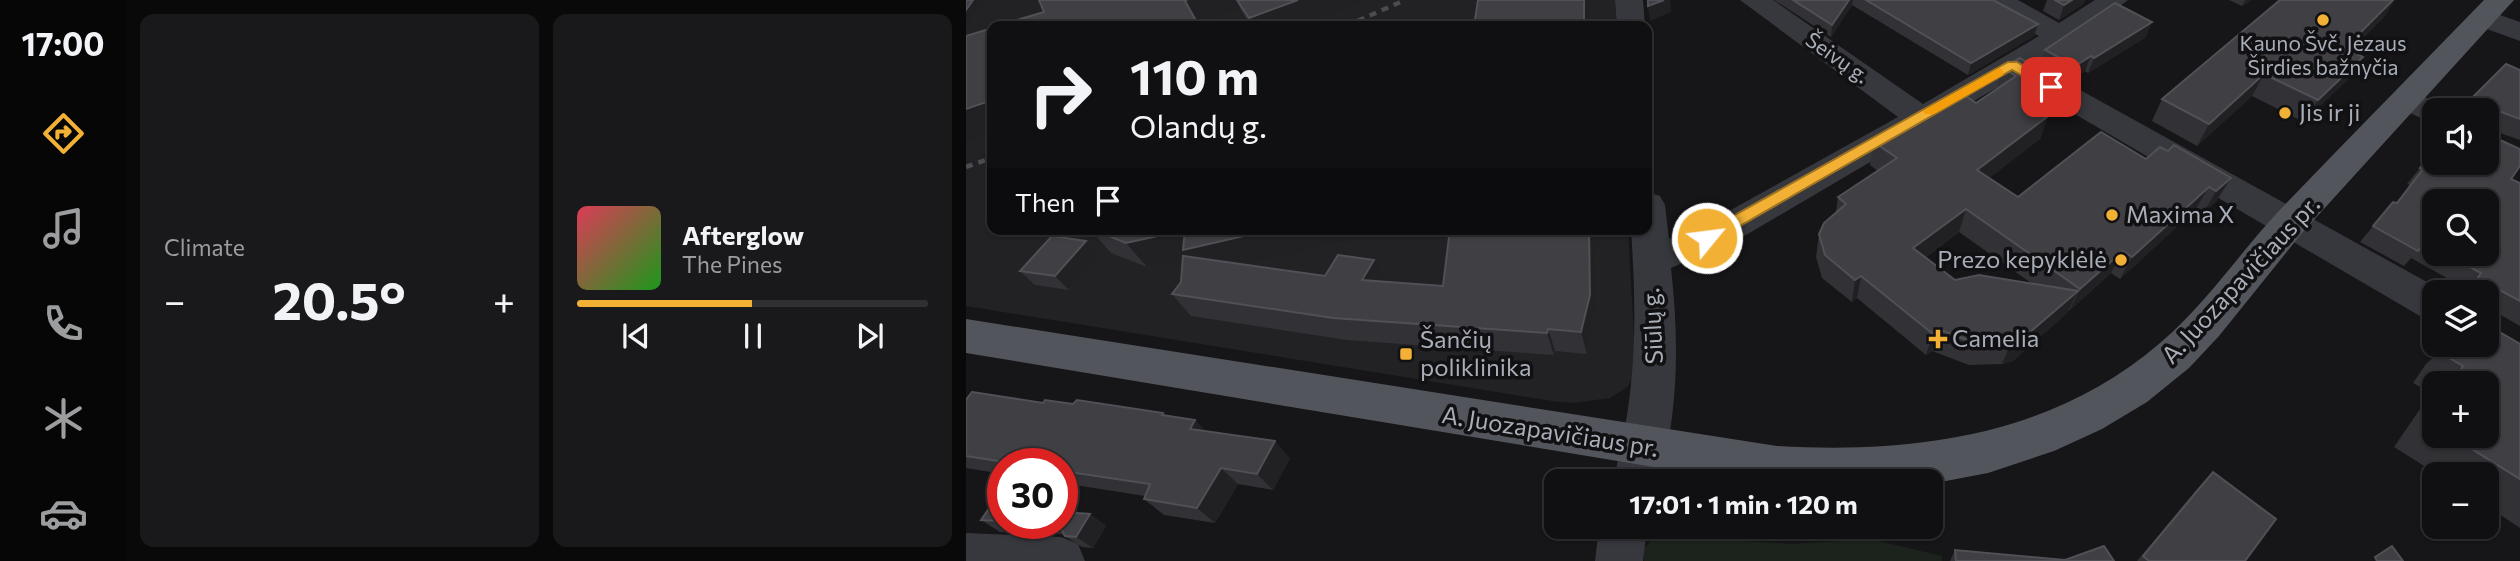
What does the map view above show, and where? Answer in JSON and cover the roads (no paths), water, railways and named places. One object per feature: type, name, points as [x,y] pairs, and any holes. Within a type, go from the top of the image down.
[{"type":"main road","name":"A. Juozapavičiaus pr.","points":[[966,336],[1642,464],[1777,467],[1829,472],[1883,471],[1945,462],[2003,449],[2060,429],[2112,403],[2176,354],[2290,224],[2421,106],[2491,9]]},
{"type":"street","points":[[1629,0],[1631,21]]},
{"type":"street","name":"Šeivų g.","points":[[1754,0],[1920,117]]},
{"type":"street","points":[[1998,0],[2061,37]]},
{"type":"street","points":[[1650,260],[1683,251],[2061,37],[2114,0]]},
{"type":"street","points":[[2491,9],[2520,33]]},
{"type":"street","points":[[2012,65],[2422,298]]},
{"type":"street","name":"Siūlų g.","points":[[1642,464],[1656,390],[1649,235]]},
{"type":"street","points":[[1619,561],[1622,539]]},
{"type":"street","points":[[966,557],[1061,561]]},
{"type":"railway","points":[[1357,21],[1405,0]]},
{"type":"railway","points":[[966,167],[987,160]]},
{"type":"place","name":"Kauno Švč. Jėzaus Širdies bažnyčia","points":[[2323,20]]},
{"type":"place","name":"Jis ir ji","points":[[2285,113]]},
{"type":"place","name":"Maxima X","points":[[2112,215]]},
{"type":"place","name":"Prezo kepyklėlė","points":[[2121,260]]},
{"type":"place","name":"Camelia","points":[[1938,339]]},
{"type":"place","name":"Šančių poliklinika","points":[[1406,354]]}]
